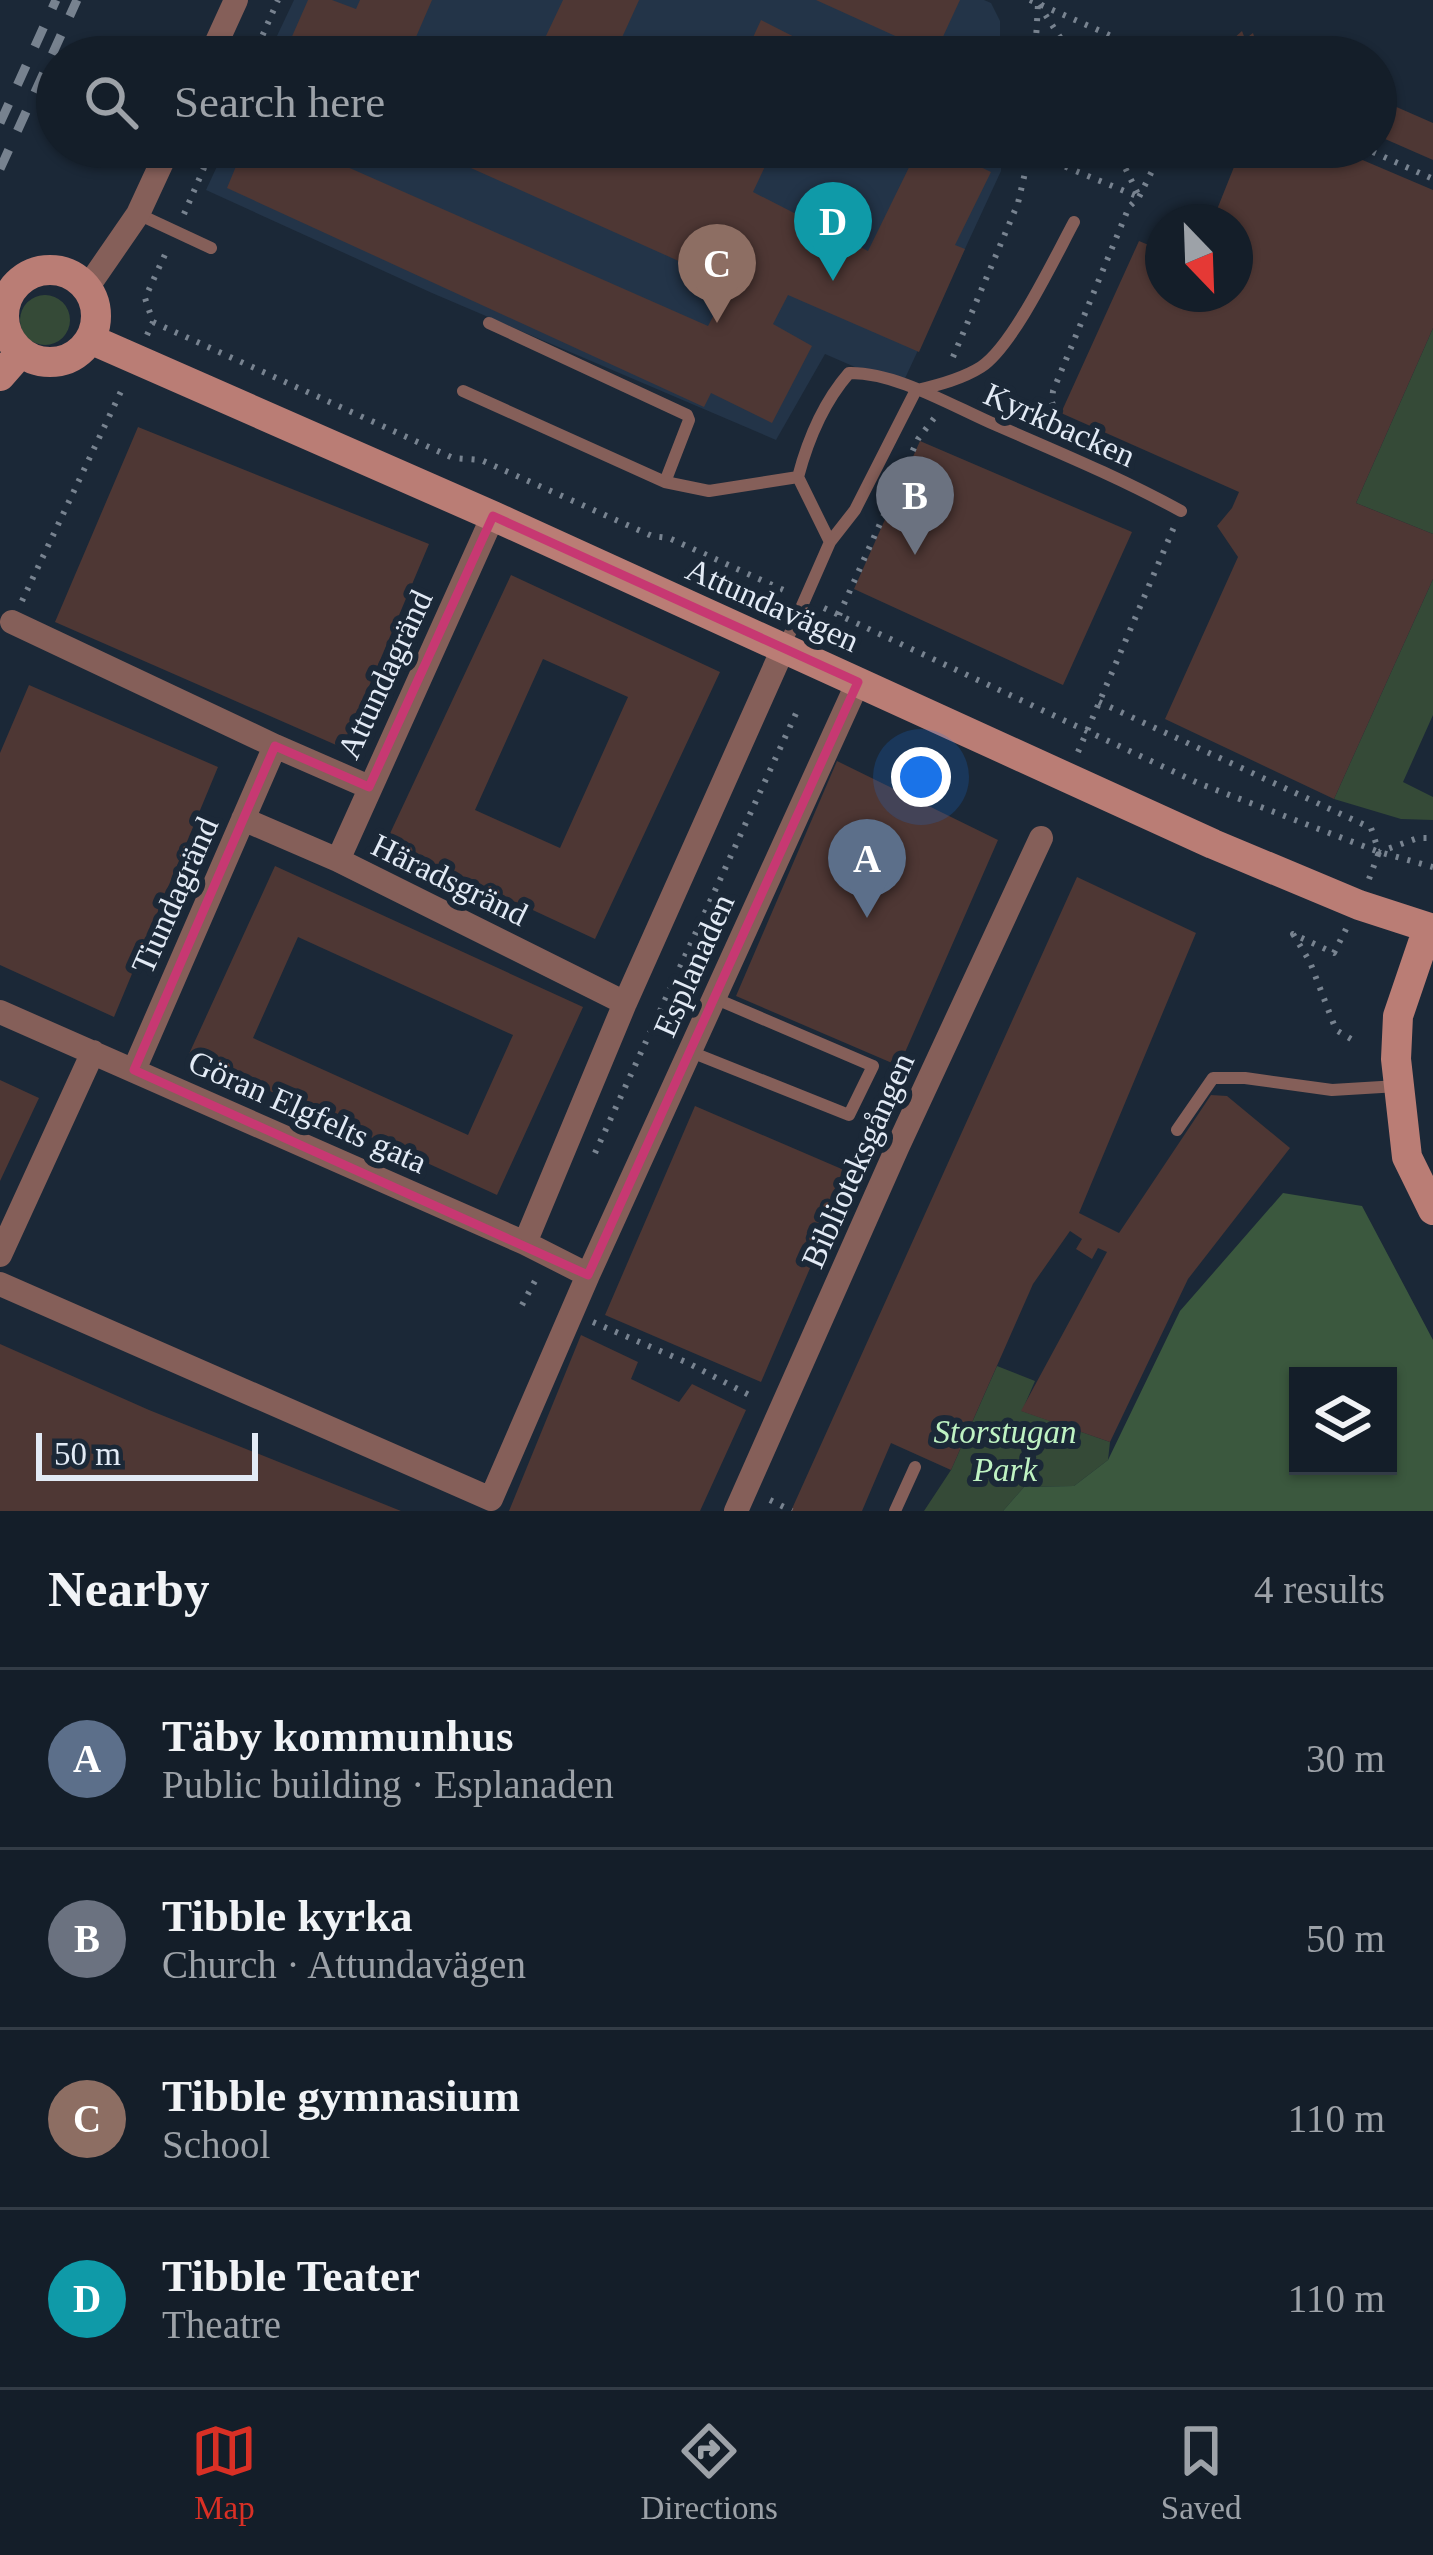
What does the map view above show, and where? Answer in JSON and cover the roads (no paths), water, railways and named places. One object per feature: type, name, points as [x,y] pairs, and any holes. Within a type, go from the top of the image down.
[{"type":"street","points":[[220,36],[236,0]]},
{"type":"street","points":[[87,288],[138,214],[159,168]]},
{"type":"street","points":[[41,271],[74,276],[95,304],[90,339],[78,353],[59,361],[47,362],[21,352],[4,322],[5,305],[25,278],[41,271]]},
{"type":"street","name":"Attundavägen","points":[[90,339],[493,516],[1213,844],[1359,905],[1431,928]]},
{"type":"street","points":[[0,376],[21,352]]},
{"type":"street","name":"Attundagränd","points":[[338,860],[493,516]]},
{"type":"street","name":"Häradsgränd","points":[[12,622],[369,787]]},
{"type":"street","name":"Esplanaden","points":[[537,1249],[625,1003],[783,649]]},
{"type":"street","name":"Esplanaden","points":[[0,1284],[491,1499],[858,682]]},
{"type":"street","name":"Tiundagränd","points":[[134,1070],[275,746]]},
{"type":"street","name":"Häradsgränd","points":[[243,819],[338,860],[625,1003]]},
{"type":"street","name":"Biblioteksgången","points":[[736,1511],[1041,838]]},
{"type":"street","points":[[1431,928],[1398,1016],[1396,1059],[1407,1157],[1433,1210]]},
{"type":"street","name":"Göran Elgfelts gata","points":[[0,1012],[588,1275]]},
{"type":"street","points":[[0,1256],[93,1052]]},
{"type":"lane","points":[[138,214],[211,248]]},
{"type":"lane","points":[[783,649],[830,542],[855,510],[916,390],[942,385],[982,367],[1005,345],[1074,222]]},
{"type":"lane","points":[[489,323],[687,415],[665,482]]},
{"type":"lane","name":"Kyrkbacken","points":[[798,477],[805,450],[832,393],[849,374],[873,373],[1143,490],[1181,511]]},
{"type":"lane","points":[[463,391],[665,482],[709,491],[798,477],[830,542]]},
{"type":"lane","points":[[689,1052],[849,1115],[873,1066],[714,998]]},
{"type":"lane","points":[[1177,1130],[1213,1078],[1332,1090],[1399,1086]]},
{"type":"lane","points":[[895,1511],[915,1467]]},
{"type":"railway","points":[[40,36],[56,0]]},
{"type":"railway","points":[[61,36],[77,0]]},
{"type":"railway","points":[[0,123],[36,44]]},
{"type":"railway","points":[[0,169],[36,90]]},
{"type":"place","name":"Tibble Teater","points":[[833,281]]},
{"type":"place","name":"Tibble gymnasium","points":[[717,323]]},
{"type":"place","name":"Tibble kyrka","points":[[915,555]]},
{"type":"place","name":"Täby kommunhus","points":[[867,918]]},
{"type":"park label","name":"Storstugan Park","points":[[1005,1450]]}]
